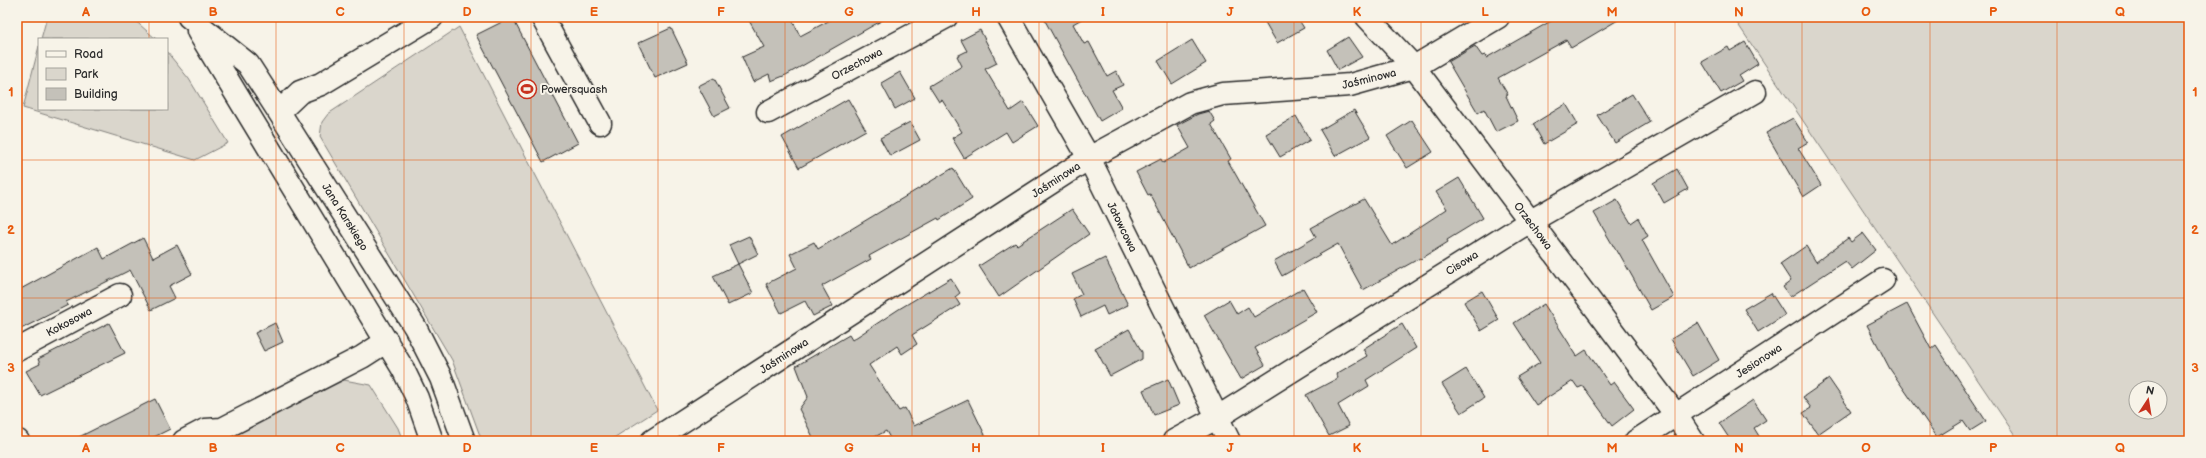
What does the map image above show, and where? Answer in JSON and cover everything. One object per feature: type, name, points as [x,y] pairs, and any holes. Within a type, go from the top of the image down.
[{"type":"street","points":[[255,126],[280,112],[300,92],[321,84],[432,17]]},
{"type":"street","points":[[542,17],[600,123]]},
{"type":"street","name":"Orzechowa","points":[[768,112],[946,17]]},
{"type":"street","name":"Jałowcowa","points":[[1008,17],[1089,158],[1229,441]]},
{"type":"street","name":"Orzechowa","points":[[1367,17],[1414,67],[1676,415],[1693,441]]},
{"type":"street","name":"Jaśminowa","points":[[652,441],[1089,158],[1190,103],[1209,98],[1255,91],[1350,86],[1414,67],[1498,17]]},
{"type":"street","name":"Jana Karskiego","points":[[190,18],[248,64],[280,112],[415,327],[441,378],[464,441]]},
{"type":"street","name":"Jana Karskiego","points":[[190,18],[387,341],[403,369],[416,398],[432,441]]},
{"type":"street","name":"Cisowa","points":[[1174,441],[1218,417],[1530,222],[1755,92]]},
{"type":"street","name":"Jesionowa","points":[[1636,441],[1883,280]]},
{"type":"street","name":"Kokosowa","points":[[17,350],[120,295]]},
{"type":"street","points":[[184,441],[205,430],[222,429],[362,357],[387,341]]},
{"type":"green space","points":[[47,17],[131,17],[155,38],[41,38]]},
{"type":"green space","points":[[1733,17],[2189,17],[2189,441],[2019,441]]},
{"type":"green space","points":[[459,27],[657,410],[609,441],[482,441],[452,360],[320,137],[322,122],[328,114]]},
{"type":"green space","points":[[38,50],[38,110],[168,110],[168,53],[189,79],[228,143],[195,160],[23,108]]},
{"type":"green space","points":[[344,380],[371,385],[398,428],[403,441],[222,441]]},
{"type":"building","name":"Powersquash","points":[[512,17],[578,143],[543,162],[476,35]]},
{"type":"building","points":[[747,17],[791,17],[800,36],[836,17],[888,17],[786,75],[771,81],[769,74],[753,82],[742,57],[764,47]]},
{"type":"building","points":[[1043,17],[1085,17],[1073,24],[1084,44],[1089,42],[1107,76],[1116,71],[1123,85],[1112,90],[1122,108],[1100,121]]},
{"type":"building","points":[[1262,17],[1297,17],[1304,28],[1277,43]]},
{"type":"building","points":[[1558,17],[1623,17],[1571,48],[1566,40],[1498,78],[1508,95],[1506,96],[1518,121],[1496,132],[1484,109],[1478,113],[1448,62],[1475,46],[1482,56],[1485,55],[1486,58]]},
{"type":"building","points":[[671,28],[688,63],[655,78],[638,43]]},
{"type":"building","points":[[980,30],[997,63],[985,69],[1010,111],[1023,102],[1038,126],[1012,142],[1006,132],[964,158],[952,138],[962,132],[942,100],[939,102],[929,86],[962,66],[957,56],[967,51],[961,40]]},
{"type":"building","points":[[1348,37],[1362,57],[1338,70],[1327,50]]},
{"type":"building","points":[[1192,40],[1206,63],[1172,84],[1158,61]]},
{"type":"building","points":[[1745,42],[1758,64],[1739,76],[1742,81],[1721,93],[1702,62],[1728,47],[1730,51]]},
{"type":"building","points":[[900,72],[915,98],[895,109],[881,83]]},
{"type":"building","points":[[714,78],[730,108],[714,116],[698,86]]},
{"type":"building","points":[[1632,94],[1650,122],[1615,143],[1597,115]]},
{"type":"building","points":[[848,99],[866,130],[799,168],[782,137]]},
{"type":"building","points":[[1566,104],[1578,124],[1544,144],[1533,124]]},
{"type":"building","points":[[1354,110],[1370,137],[1335,156],[1320,130]]},
{"type":"building","points":[[1209,111],[1215,121],[1211,124],[1231,159],[1228,161],[1265,226],[1189,268],[1150,194],[1148,195],[1136,172],[1161,159],[1163,163],[1190,148],[1177,125],[1198,114]]},
{"type":"building","points":[[1296,116],[1310,140],[1280,157],[1266,134]]},
{"type":"building","points":[[1793,118],[1808,142],[1798,148],[1821,185],[1803,197],[1766,133]]},
{"type":"building","points":[[1412,120],[1433,152],[1407,168],[1387,136]]},
{"type":"building","points":[[910,122],[920,140],[890,156],[880,138]]},
{"type":"building","points":[[953,168],[972,199],[939,220],[938,218],[869,256],[871,259],[822,286],[833,306],[813,316],[805,301],[781,313],[766,284],[797,268],[790,254],[814,242],[818,249]]},
{"type":"building","points":[[1677,169],[1688,189],[1664,203],[1653,183]]},
{"type":"building","points":[[1459,178],[1483,218],[1447,240],[1448,242],[1421,259],[1420,258],[1363,290],[1338,244],[1282,276],[1274,261],[1316,237],[1311,228],[1364,199],[1392,245],[1447,209],[1436,192]]},
{"type":"building","points":[[1617,200],[1631,223],[1638,218],[1648,236],[1642,240],[1674,297],[1651,310],[1619,253],[1618,254],[1594,213]]},
{"type":"building","points":[[1072,209],[1089,234],[999,297],[979,266],[1015,243],[1017,245]]},
{"type":"building","points":[[1863,233],[1876,250],[1852,269],[1845,261],[1790,297],[1783,287],[1791,281],[1780,264],[1806,246],[1816,262],[1848,238],[1851,242]]},
{"type":"building","points":[[749,236],[758,254],[738,264],[729,245]]},
{"type":"building","points":[[143,238],[153,258],[177,245],[192,274],[169,286],[175,298],[151,310],[130,270],[66,302],[68,305],[17,331],[17,291],[98,247],[104,259]]},
{"type":"building","points":[[1105,258],[1128,305],[1107,315],[1103,306],[1081,317],[1073,299],[1082,294],[1072,274]]},
{"type":"building","points":[[738,264],[753,293],[728,305],[713,276]]},
{"type":"building","points":[[951,278],[960,293],[955,297],[960,305],[912,335],[917,344],[902,354],[897,346],[869,365],[899,411],[905,408],[914,426],[968,400],[988,441],[884,441],[890,438],[886,431],[867,441],[815,441],[799,409],[808,397],[796,366],[849,335],[852,340],[899,309]]},
{"type":"building","points":[[1303,288],[1317,312],[1255,348],[1265,365],[1241,379],[1204,315],[1229,300],[1237,314],[1248,307],[1254,317]]},
{"type":"building","points":[[1482,291],[1499,320],[1481,331],[1464,302]]},
{"type":"building","points":[[1771,293],[1785,315],[1758,332],[1744,309]]},
{"type":"building","points":[[1544,304],[1577,356],[1586,350],[1610,385],[1614,382],[1634,409],[1612,426],[1583,386],[1578,388],[1573,381],[1536,405],[1517,377],[1540,363],[1514,323]]},
{"type":"building","points":[[1907,304],[1931,349],[1936,345],[1986,421],[1970,431],[1963,421],[1937,437],[1890,369],[1867,325]]},
{"type":"building","points":[[109,323],[125,353],[40,395],[26,371],[40,364],[38,359]]},
{"type":"building","points":[[275,323],[283,342],[264,351],[255,333]]},
{"type":"building","points":[[1698,323],[1719,360],[1693,376],[1671,339]]},
{"type":"building","points":[[1402,324],[1416,348],[1366,380],[1369,386],[1338,405],[1349,426],[1329,436],[1306,395],[1338,378],[1336,374],[1367,356],[1363,349]]},
{"type":"building","points":[[1129,329],[1142,352],[1142,359],[1110,376],[1095,348]]},
{"type":"building","points":[[1466,369],[1484,398],[1461,413],[1442,384]]},
{"type":"building","points":[[1168,379],[1179,405],[1154,415],[1143,390]]},
{"type":"building","points":[[1829,379],[1851,411],[1818,434],[1803,413],[1811,408],[1803,397]]},
{"type":"building","points":[[155,399],[170,429],[146,441],[71,441]]},
{"type":"building","points":[[1753,400],[1766,420],[1754,428],[1762,441],[1731,441],[1719,423]]},
{"type":"place","name":"Powersquash","points":[[527,89]]}]
